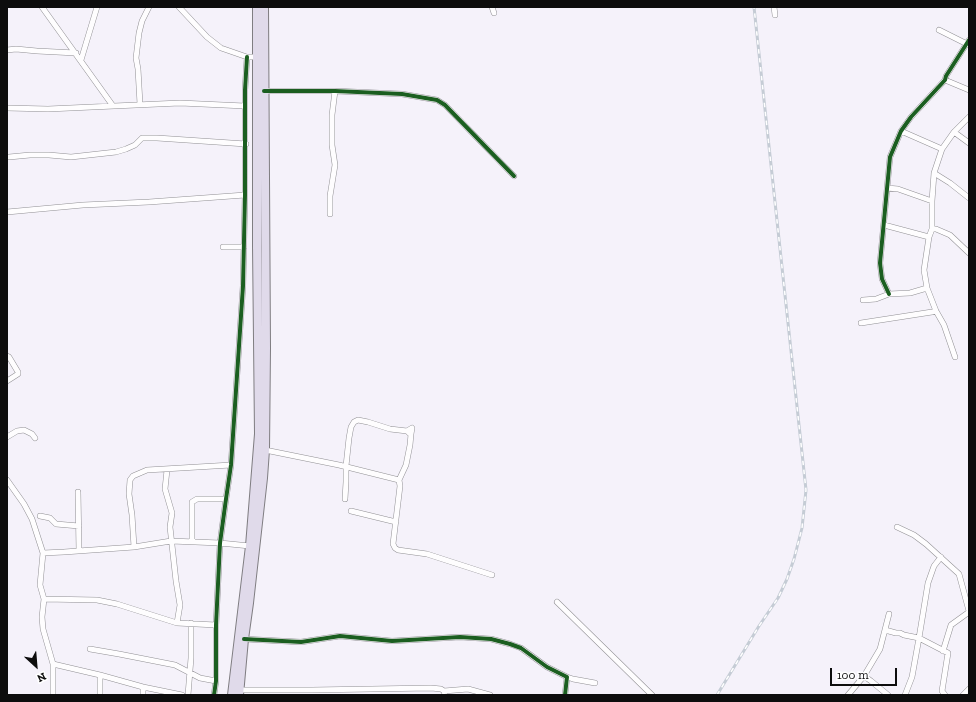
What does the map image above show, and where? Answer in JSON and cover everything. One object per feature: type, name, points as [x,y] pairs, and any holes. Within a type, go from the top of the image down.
[{"type":"main road","points":[[240,693],[244,639],[250,602],[265,450],[257,246],[257,7]]},
{"type":"main road","points":[[232,695],[250,546],[259,434],[262,348],[264,7]]},
{"type":"street","points":[[42,7],[46,9],[113,106]]},
{"type":"street","points":[[81,60],[97,7]]},
{"type":"street","points":[[140,104],[136,58],[142,21],[149,7]]},
{"type":"street","points":[[179,7],[207,37],[220,48],[247,57],[257,57]]},
{"type":"street","points":[[492,7],[494,13]]},
{"type":"street","points":[[774,7],[775,15]]},
{"type":"street","points":[[889,294],[882,279],[880,263],[890,157],[901,131],[911,117],[945,80],[946,76],[968,43],[939,30]]},
{"type":"street","points":[[7,50],[16,49],[76,53]]},
{"type":"street","points":[[214,695],[216,681],[216,625],[220,543],[231,465],[243,286],[246,144],[245,90],[247,57]]},
{"type":"street","points":[[945,80],[969,90]]},
{"type":"street","points":[[264,91],[335,91],[402,94],[436,100],[445,105],[514,176]]},
{"type":"street","points":[[330,214],[330,196],[334,165],[332,115],[335,91]]},
{"type":"street","points":[[7,108],[48,109],[180,103],[245,106]]},
{"type":"street","points":[[955,357],[944,325],[936,311],[927,288],[924,270],[929,237],[932,229],[934,173],[942,149],[954,132],[969,117]]},
{"type":"street","points":[[901,131],[942,149]]},
{"type":"street","points":[[954,132],[969,143]]},
{"type":"street","points":[[9,158],[30,155],[71,157],[116,152],[135,145],[142,138],[246,144]]},
{"type":"street","points":[[934,173],[969,198]]},
{"type":"street","points":[[887,188],[898,189],[932,201]]},
{"type":"street","points":[[7,212],[84,205],[245,195]]},
{"type":"street","points":[[884,225],[929,237]]},
{"type":"street","points":[[932,229],[936,229],[950,235],[969,253]]},
{"type":"street","points":[[223,247],[244,247]]},
{"type":"street","points":[[863,300],[876,300],[889,294],[910,293],[927,288]]},
{"type":"street","points":[[861,323],[936,311]]},
{"type":"street","points":[[7,356],[9,356],[18,372],[18,374],[7,381]]},
{"type":"street","points":[[345,498],[349,438],[351,427],[354,422],[358,420],[409,433],[410,445],[406,465],[399,480],[400,486],[393,544],[395,548],[398,550],[427,554],[492,575]]},
{"type":"street","points":[[7,437],[17,431],[24,430],[36,438]]},
{"type":"street","points":[[265,450],[346,466],[399,480]]},
{"type":"street","points":[[134,547],[129,494],[130,480],[133,476],[147,470],[231,465]]},
{"type":"street","points":[[167,470],[165,489],[172,513],[170,527],[171,541],[180,605],[177,623]]},
{"type":"street","points":[[7,480],[24,504],[32,519],[43,553],[40,585],[44,598],[42,617],[43,629],[53,664],[53,695]]},
{"type":"street","points":[[78,492],[79,551]]},
{"type":"street","points":[[192,541],[192,502],[197,499],[226,499]]},
{"type":"street","points":[[351,511],[396,522]]},
{"type":"street","points":[[40,516],[50,518],[56,524],[79,526]]},
{"type":"street","points":[[897,527],[914,535],[926,544],[959,574],[969,611],[951,625],[943,651]]},
{"type":"street","points":[[43,553],[134,547],[171,541],[192,541],[250,546]]},
{"type":"street","points":[[905,695],[912,677],[920,638],[928,583],[934,566],[941,557]]},
{"type":"street","points":[[44,598],[97,600],[117,604],[177,623],[216,625]]},
{"type":"street","points":[[557,602],[652,695]]},
{"type":"street","points":[[848,695],[864,676],[880,649],[889,614]]},
{"type":"street","points":[[188,695],[191,623]]},
{"type":"street","points":[[885,630],[920,638],[948,653],[942,691],[945,695]]},
{"type":"street","points":[[244,639],[301,642],[340,636],[392,641],[460,637],[486,639],[521,648],[547,666],[567,677],[595,683]]},
{"type":"street","points":[[90,649],[174,665],[200,678],[216,681]]},
{"type":"street","points":[[53,664],[143,687],[182,695]]},
{"type":"street","points":[[100,675],[100,695]]},
{"type":"street","points":[[864,676],[888,695]]},
{"type":"street","points":[[565,695],[567,677]]},
{"type":"street","points":[[143,687],[143,695]]},
{"type":"street","points":[[240,693],[431,688],[441,689],[444,693],[468,689],[490,695]]},
{"type":"street","points":[[963,695],[969,689]]},
{"type":"railway","points":[[717,695],[778,598],[787,579],[802,528],[806,490],[754,7]]},
{"type":"cycle path","points":[[889,294],[882,279],[880,263],[890,157],[901,131],[911,117],[945,80],[946,76],[969,40]]},
{"type":"cycle path","points":[[214,695],[216,681],[216,625],[220,543],[231,465],[243,286],[245,90],[247,57]]},
{"type":"cycle path","points":[[264,91],[335,91],[402,94],[437,100],[445,105],[514,176]]},
{"type":"cycle path","points":[[244,639],[301,642],[340,636],[392,641],[460,637],[491,639],[521,648],[547,667],[567,677],[565,695]]}]
